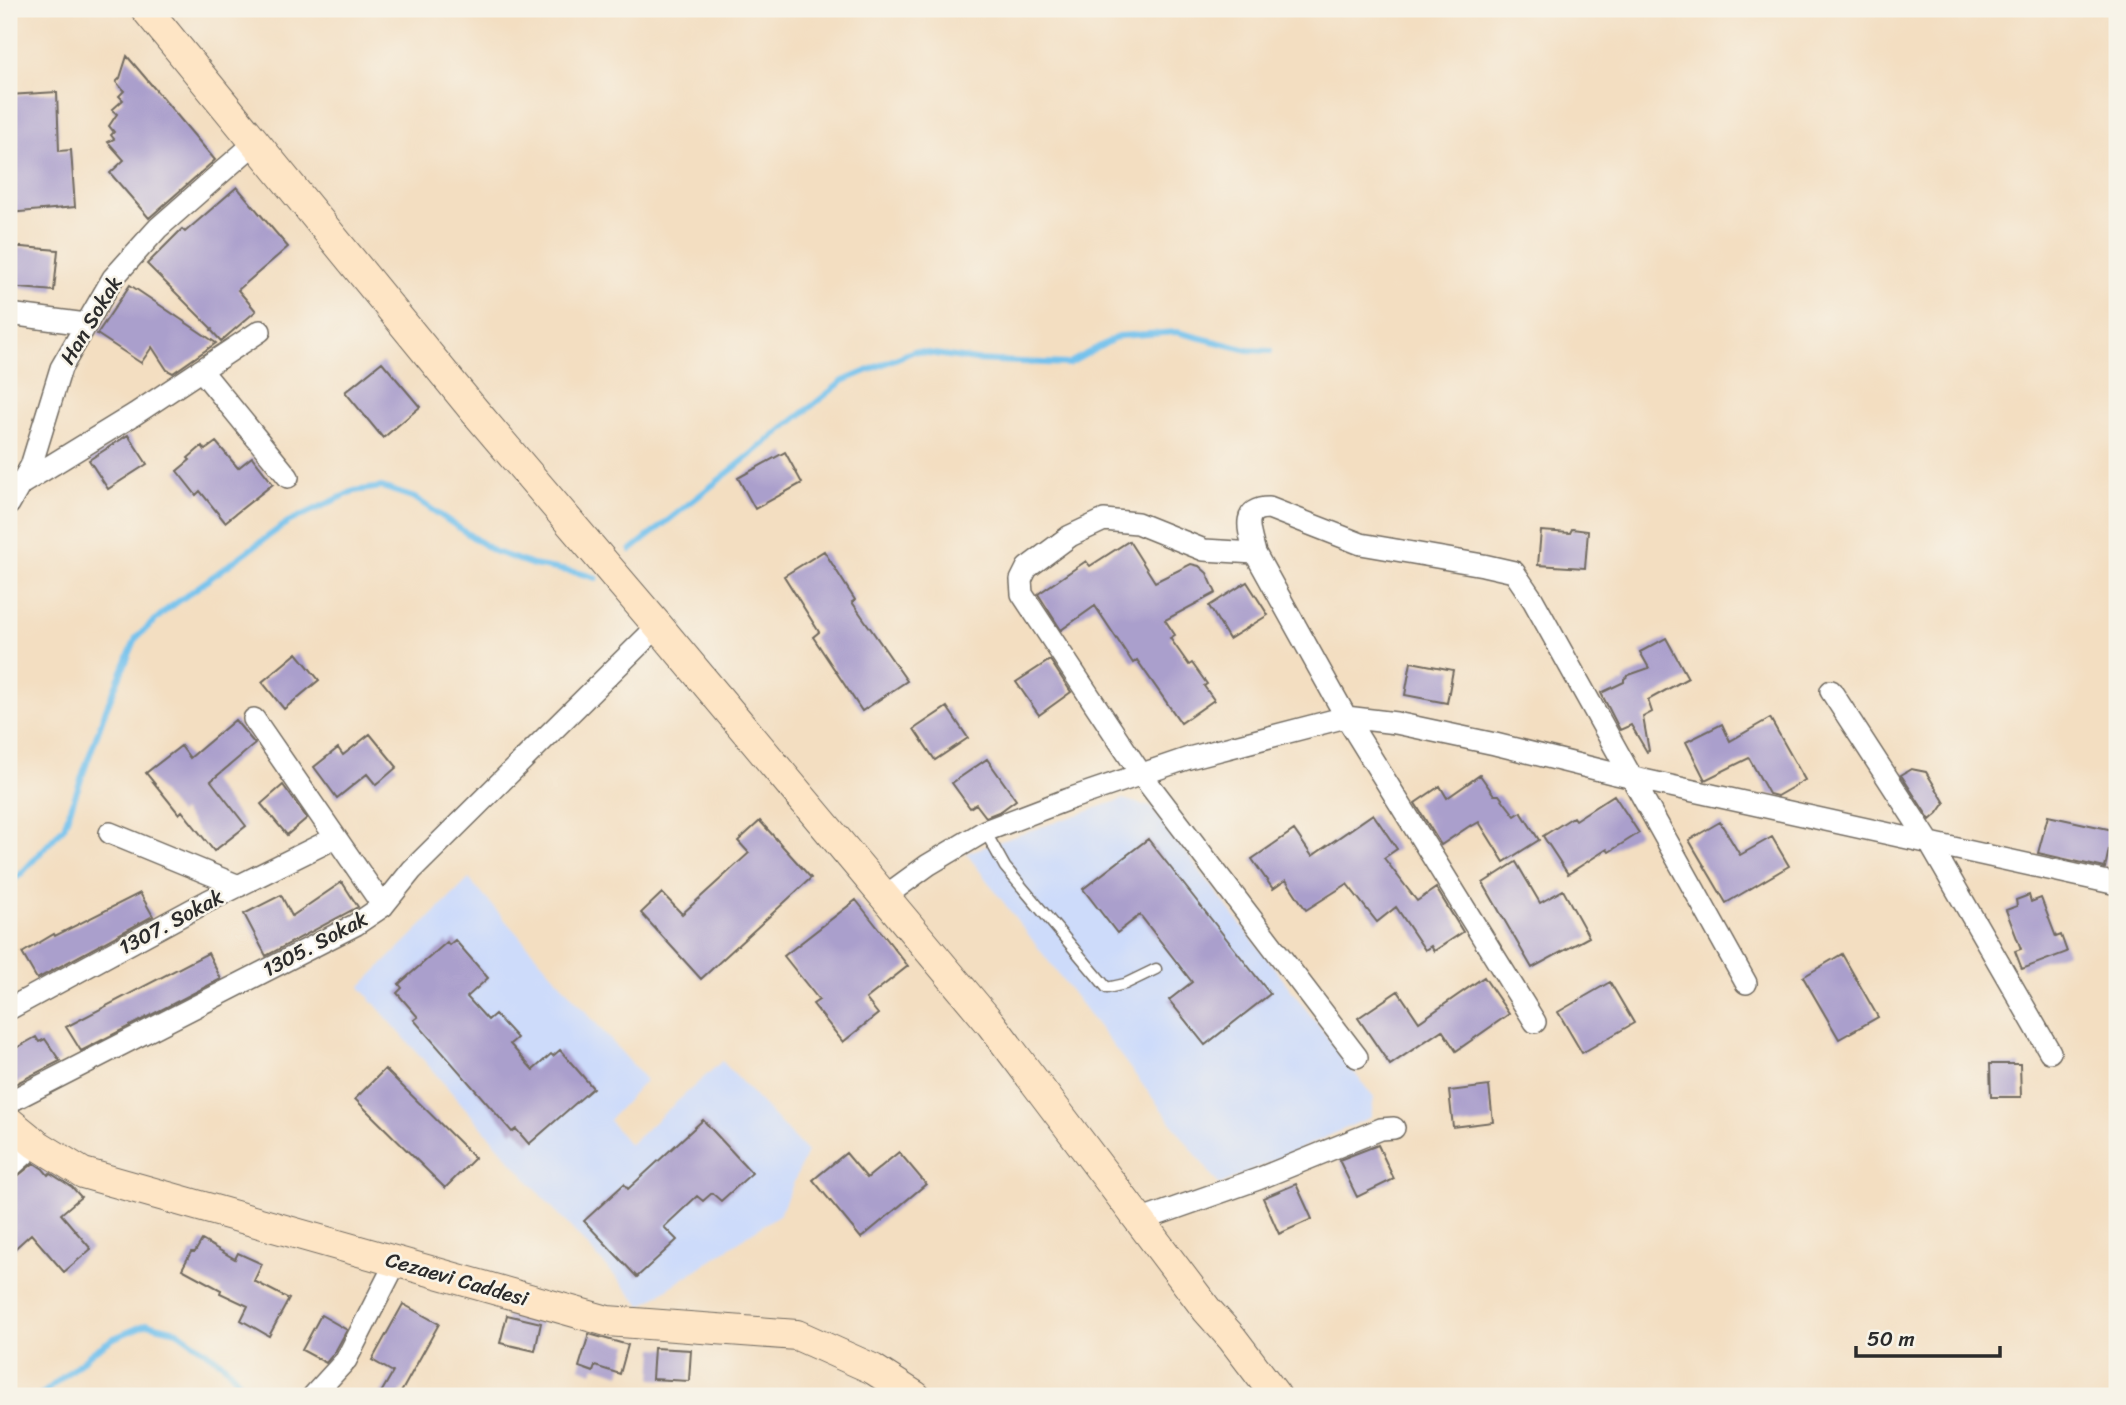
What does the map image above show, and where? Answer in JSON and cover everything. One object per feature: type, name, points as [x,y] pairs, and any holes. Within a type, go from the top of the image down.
[{"type":"street","points":[[146,9],[474,409],[991,1024],[1207,1310],[1276,1396]]},
{"type":"street","name":"Han Sokak","points":[[9,504],[30,466],[61,368],[113,278],[158,228],[256,142]]},
{"type":"street","points":[[9,314],[86,324]]},
{"type":"street","points":[[20,485],[135,414],[260,331]]},
{"type":"street","points":[[201,370],[288,477]]},
{"type":"street","points":[[1535,1022],[1346,718],[1255,552],[1247,526],[1251,514],[1258,508],[1269,508],[1361,544],[1514,572],[1533,600],[1746,982]]},
{"type":"street","points":[[1255,552],[1204,550],[1138,523],[1104,520],[1070,536],[1027,568],[1021,580],[1022,594],[1141,774],[1357,1057]]},
{"type":"street","name":"1305. Sokak","points":[[9,1102],[355,925],[383,906],[412,870],[658,626]]},
{"type":"street","points":[[1831,691],[1929,842],[2050,1052]]},
{"type":"street","points":[[884,897],[928,865],[985,831],[1189,758],[1346,718],[1396,723],[1495,744],[1631,777],[2117,884]]},
{"type":"street","points":[[254,719],[383,906]]},
{"type":"street","points":[[110,833],[239,886]]},
{"type":"street","name":"1307. Sokak","points":[[9,1009],[335,838]]},
{"type":"street","name":"Cezaevi Caddesi","points":[[9,1122],[36,1144],[83,1173],[607,1321],[797,1335],[873,1369],[915,1396]]},
{"type":"street","points":[[1139,1221],[1258,1180],[1381,1129],[1394,1128]]},
{"type":"street","points":[[9,1168],[36,1144]]},
{"type":"street","points":[[313,1396],[346,1360],[396,1262]]},
{"type":"lane","points":[[985,831],[1005,867],[1107,988],[1125,984],[1156,969]]},
{"type":"shaded area","points":[[1123,799],[1151,807],[1374,1098],[1371,1117],[1219,1185],[966,853]]},
{"type":"shaded area","points":[[469,879],[646,1080],[609,1120],[629,1145],[722,1061],[807,1152],[780,1214],[642,1306],[539,1193],[360,987]]},
{"type":"building","points":[[127,56],[215,160],[149,218],[110,173],[124,160],[108,142],[114,139],[111,135],[114,132],[109,126],[117,114],[112,110],[123,100],[119,96],[124,91],[116,82],[120,78]]},
{"type":"building","points":[[57,92],[59,151],[71,150],[75,207],[9,213],[9,95]]},
{"type":"building","points":[[237,187],[288,247],[238,290],[256,311],[221,341],[147,264],[182,229],[185,232]]},
{"type":"building","points":[[9,246],[58,250],[54,291],[9,287]]},
{"type":"building","points":[[130,285],[216,343],[173,373],[167,370],[152,347],[141,363],[97,334]]},
{"type":"building","points":[[382,362],[420,407],[383,438],[345,392]]},
{"type":"building","points":[[128,435],[147,464],[108,489],[89,460]]},
{"type":"building","points":[[216,442],[238,468],[252,457],[273,484],[225,522],[200,491],[196,495],[177,471],[202,446],[205,450]]},
{"type":"building","points":[[785,452],[802,483],[755,509],[738,478]]},
{"type":"building","points":[[1572,529],[1588,531],[1585,568],[1538,565],[1541,531],[1570,533]]},
{"type":"building","points":[[1129,541],[1155,582],[1191,564],[1199,566],[1207,573],[1216,593],[1165,620],[1175,635],[1170,638],[1189,665],[1192,663],[1207,684],[1204,686],[1214,700],[1181,723],[1137,660],[1133,663],[1095,606],[1061,630],[1038,594],[1086,561],[1090,566]]},
{"type":"building","points":[[824,551],[855,600],[852,602],[907,681],[862,711],[813,637],[819,632],[784,576]]},
{"type":"building","points":[[1247,582],[1268,615],[1229,639],[1209,606]]},
{"type":"building","points":[[1666,638],[1688,678],[1648,700],[1652,712],[1643,717],[1649,751],[1647,752],[1631,725],[1620,730],[1601,693],[1624,682],[1629,675],[1649,668],[1640,652]]},
{"type":"building","points":[[297,653],[319,680],[284,709],[262,682]]},
{"type":"building","points":[[1050,660],[1071,692],[1039,715],[1016,682]]},
{"type":"building","points":[[1411,662],[1453,670],[1447,703],[1405,695]]},
{"type":"building","points":[[947,707],[968,738],[935,760],[914,729]]},
{"type":"building","points":[[1770,718],[1805,780],[1777,796],[1769,794],[1749,758],[1705,780],[1686,742],[1722,724],[1730,741]]},
{"type":"building","points":[[235,720],[255,744],[211,781],[246,826],[214,851],[182,811],[179,814],[146,773],[181,746],[190,758]]},
{"type":"building","points":[[370,734],[397,767],[376,785],[367,774],[337,798],[314,767],[338,748],[343,755]]},
{"type":"building","points":[[987,759],[1016,800],[1001,811],[986,817],[976,804],[970,808],[952,783]]},
{"type":"building","points":[[1911,769],[1926,772],[1945,803],[1930,820],[1901,775]]},
{"type":"building","points":[[1480,775],[1494,795],[1499,795],[1515,816],[1521,812],[1539,840],[1504,862],[1479,822],[1441,845],[1415,803],[1440,786],[1447,798]]},
{"type":"building","points":[[283,785],[307,818],[287,835],[261,804]]},
{"type":"building","points":[[1614,795],[1639,833],[1609,852],[1607,849],[1568,874],[1543,836],[1573,817],[1575,820]]},
{"type":"building","points":[[1373,814],[1397,849],[1384,858],[1417,901],[1436,888],[1463,932],[1434,951],[1431,946],[1425,950],[1396,907],[1377,922],[1347,884],[1306,910],[1286,880],[1273,889],[1252,859],[1294,830],[1312,856]]},
{"type":"building","points":[[2048,816],[2113,830],[2105,868],[2038,853]]},
{"type":"building","points":[[760,821],[811,878],[701,979],[641,913],[662,893],[682,914],[749,853],[738,841]]},
{"type":"building","points":[[1720,822],[1740,855],[1772,837],[1789,866],[1726,903],[1689,840]]},
{"type":"building","points":[[1148,839],[1270,994],[1205,1045],[1169,1000],[1192,982],[1140,915],[1117,933],[1083,889]]},
{"type":"building","points":[[1516,862],[1540,903],[1563,890],[1589,937],[1532,968],[1483,883]]},
{"type":"building","points":[[342,882],[358,907],[266,956],[244,914],[281,895],[292,916]]},
{"type":"building","points":[[140,893],[153,916],[37,979],[22,953],[54,934],[55,936]]},
{"type":"building","points":[[2029,895],[2031,902],[2041,898],[2056,937],[2061,935],[2067,952],[2022,969],[2015,951],[2021,949],[2006,910],[2017,906],[2016,900]]},
{"type":"building","points":[[856,900],[908,966],[866,999],[878,1014],[843,1042],[813,1004],[819,1000],[784,956]]},
{"type":"building","points":[[455,940],[488,978],[467,997],[488,1020],[495,1014],[517,1038],[510,1044],[533,1070],[551,1054],[553,1056],[560,1050],[593,1088],[529,1144],[516,1129],[512,1132],[414,1020],[418,1017],[397,993],[402,988],[399,984],[447,942],[449,945]]},
{"type":"building","points":[[208,953],[221,979],[81,1051],[66,1027]]},
{"type":"building","points":[[1842,954],[1878,1017],[1839,1039],[1803,977]]},
{"type":"building","points":[[1484,977],[1509,1014],[1456,1051],[1442,1030],[1390,1065],[1358,1018],[1398,991],[1419,1022]]},
{"type":"building","points":[[1610,982],[1634,1023],[1582,1053],[1558,1012]]},
{"type":"building","points":[[36,1037],[39,1042],[45,1039],[60,1061],[15,1084],[9,1072],[9,1052]]},
{"type":"building","points":[[1990,1064],[2020,1064],[2021,1097],[1991,1097]]},
{"type":"building","points":[[385,1069],[475,1158],[445,1188],[355,1099]]},
{"type":"building","points":[[1489,1086],[1493,1122],[1453,1127],[1449,1091]]},
{"type":"building","points":[[703,1120],[752,1173],[721,1201],[712,1193],[703,1201],[697,1196],[664,1227],[677,1240],[637,1277],[584,1221],[624,1184],[628,1189]]},
{"type":"building","points":[[1378,1145],[1394,1179],[1357,1197],[1339,1160]]},
{"type":"building","points":[[899,1152],[926,1184],[861,1238],[813,1180],[846,1153],[867,1178]]},
{"type":"building","points":[[34,1163],[48,1175],[50,1173],[72,1187],[81,1197],[61,1214],[91,1249],[64,1272],[31,1234],[9,1254],[9,1183]]},
{"type":"building","points":[[1296,1184],[1312,1219],[1279,1234],[1263,1198]]},
{"type":"building","points":[[202,1240],[235,1259],[238,1253],[262,1264],[254,1281],[289,1299],[269,1336],[241,1320],[248,1306],[220,1293],[221,1290],[182,1269],[191,1252],[195,1252]]},
{"type":"building","points":[[403,1304],[439,1324],[399,1396],[379,1396],[393,1372],[372,1360]]},
{"type":"building","points":[[321,1315],[347,1330],[326,1363],[302,1350]]},
{"type":"building","points":[[507,1315],[541,1323],[535,1351],[500,1343]]},
{"type":"building","points":[[589,1334],[628,1345],[620,1374],[595,1366],[593,1372],[579,1367]]},
{"type":"building","points":[[654,1348],[691,1350],[689,1381],[652,1379]]},
{"type":"waterway","points":[[631,550],[843,381],[914,351],[976,360],[1068,364],[1119,336],[1177,332],[1248,350],[1270,351]]},
{"type":"waterway","points":[[9,882],[20,875],[64,827],[106,709],[136,638],[165,611],[288,522],[354,491],[382,487],[415,498],[493,551],[533,565],[596,578]]},
{"type":"waterway","points":[[40,1396],[93,1352],[114,1338],[147,1324],[177,1331],[224,1364],[252,1396]]}]
